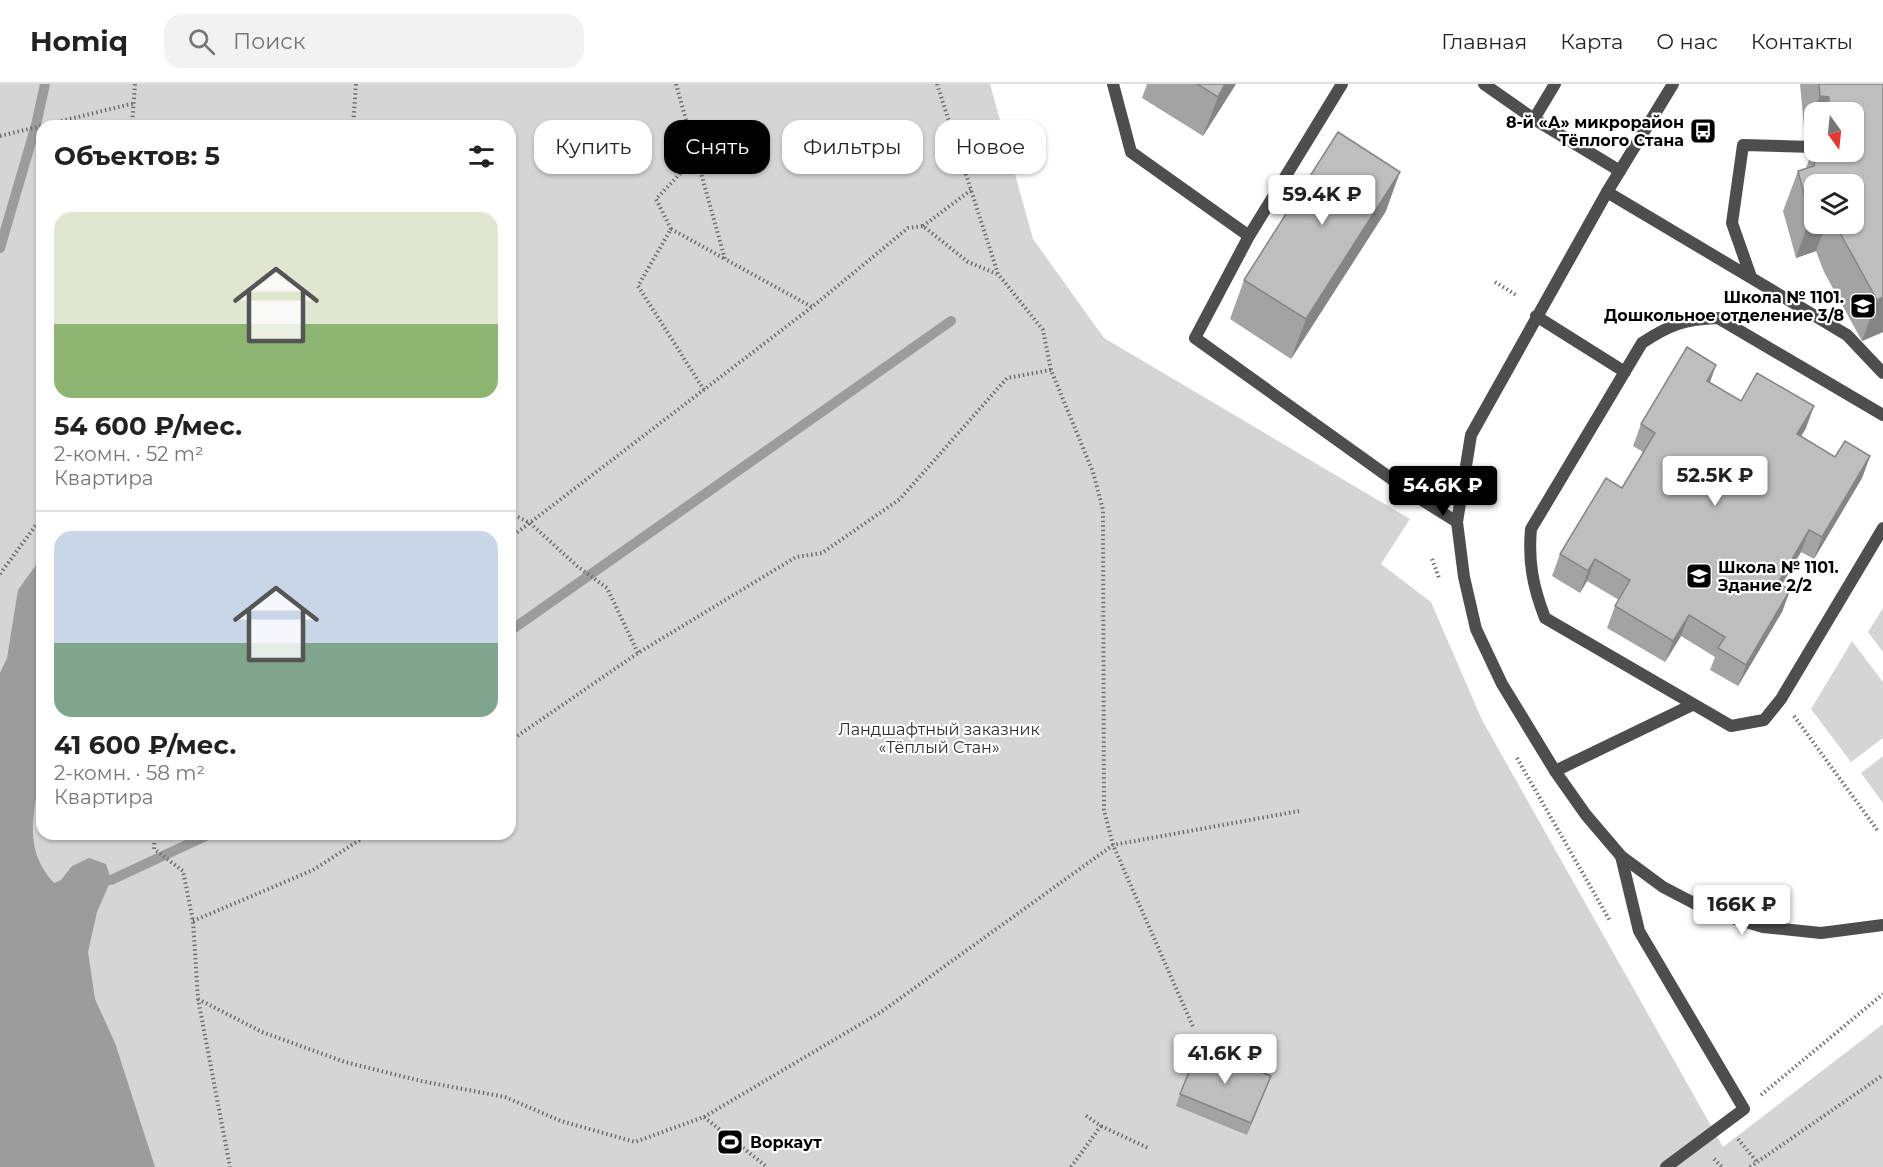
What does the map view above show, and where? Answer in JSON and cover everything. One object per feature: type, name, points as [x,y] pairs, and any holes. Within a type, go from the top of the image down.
[{"type":"street","points":[[1113,84],[1131,152],[1249,236]]},
{"type":"street","points":[[1342,84],[1249,236],[1195,338],[1405,489],[1457,522]]},
{"type":"street","points":[[1484,84],[1534,119],[1620,171]]},
{"type":"street","points":[[1534,119],[1555,84]]},
{"type":"street","points":[[1672,84],[1607,192],[1471,435],[1457,522],[1464,577],[1476,629],[1502,684],[1555,771],[1586,815],[1621,856],[1663,887],[1709,911],[1763,927],[1821,933],[1883,925]]},
{"type":"street","points":[[1751,277],[1732,223],[1743,145],[1804,147]]},
{"type":"street","points":[[1607,192],[1846,335],[1883,373]]},
{"type":"street","points":[[1536,316],[1625,372]]},
{"type":"street","points":[[1883,415],[1718,318],[1694,318],[1665,327],[1642,343],[1531,529],[1529,556],[1533,589],[1545,618],[1731,726],[1764,720],[1781,699],[1883,528]]},
{"type":"street","points":[[1555,771],[1692,705]]},
{"type":"street","points":[[1621,856],[1639,931],[1744,1109],[1666,1167]]},
{"type":"path","points":[[133,120],[135,84]]},
{"type":"path","points":[[353,120],[356,84]]},
{"type":"path","points":[[676,84],[686,120]]},
{"type":"path","points":[[937,84],[998,274],[1043,330],[1050,370],[1093,472],[1103,510],[1104,810],[1113,845],[1194,1029]]},
{"type":"path","points":[[65,120],[135,103]]},
{"type":"path","points":[[0,136],[36,127]]},
{"type":"path","points":[[679,174],[656,199],[671,229],[812,307]]},
{"type":"path","points":[[701,174],[725,260]]},
{"type":"path","points":[[516,534],[812,307],[908,228],[923,226],[971,190]]},
{"type":"path","points":[[923,226],[968,262],[998,274]]},
{"type":"path","points":[[671,229],[638,286],[704,390]]},
{"type":"path","points":[[1495,282],[1516,294]]},
{"type":"path","points":[[516,737],[638,653],[796,557],[822,553],[842,540],[900,499],[1007,378],[1050,370]]},
{"type":"path","points":[[516,516],[530,523],[577,566],[607,588],[638,653]]},
{"type":"path","points":[[0,574],[36,525]]},
{"type":"path","points":[[1432,559],[1440,581]]},
{"type":"path","points":[[1781,699],[1878,831]]},
{"type":"path","points":[[1516,756],[1611,922]]},
{"type":"path","points":[[198,999],[262,1032],[345,1062],[421,1081],[505,1097],[561,1121],[635,1142],[704,1117],[881,1012],[1113,845],[1299,812]]},
{"type":"path","points":[[155,840],[154,849],[183,871],[193,921],[198,999],[230,1167]]},
{"type":"path","points":[[193,921],[313,870],[360,840]]},
{"type":"path","points":[[1744,1109],[1883,994]]},
{"type":"path","points":[[1750,1167],[1883,1075]]},
{"type":"path","points":[[1085,1114],[1101,1126],[1148,1148]]},
{"type":"path","points":[[704,1117],[767,1167]]},
{"type":"path","points":[[1071,1167],[1101,1126]]},
{"type":"green space","name":"Ландшафтный заказник «Тёплый Стан»","points":[[0,84],[990,84],[1000,120],[935,120],[935,174],[1015,174],[1033,239],[1104,338],[1410,519],[1381,564],[1431,602],[1482,720],[1723,1147],[1883,1024],[1883,1167],[0,1167]]},
{"type":"green space","points":[[1883,608],[1883,652],[1868,632]]},
{"type":"green space","points":[[1852,641],[1883,682],[1883,738],[1851,762],[1811,709]]},
{"type":"green space","points":[[1883,756],[1883,803],[1861,773]]},
{"type":"shaded area","points":[[36,565],[34,846],[44,871],[54,883],[61,880],[72,866],[89,858],[106,864],[111,880],[97,912],[88,952],[95,999],[115,1043],[155,1167],[0,1167],[0,673],[7,658],[18,590]]},
{"type":"building","points":[[1197,84],[1225,84],[1218,97]]},
{"type":"building","points":[[1819,84],[1883,84],[1883,297],[1877,300],[1841,234],[1864,234],[1864,174],[1804,174],[1804,194],[1798,171],[1814,166],[1815,162],[1864,162],[1864,102],[1829,102],[1829,97],[1820,96]]},
{"type":"building","points":[[1338,132],[1400,172],[1306,319],[1244,280]]},
{"type":"building","points":[[1687,347],[1716,365],[1707,381],[1741,401],[1757,373],[1814,406],[1797,434],[1835,457],[1845,441],[1870,456],[1822,537],[1809,530],[1778,583],[1790,590],[1746,665],[1718,648],[1725,637],[1689,615],[1673,641],[1615,606],[1630,580],[1595,559],[1588,571],[1560,554],[1606,478],[1622,488],[1655,433],[1641,424]]},
{"type":"building","points":[[1199,1047],[1271,1076],[1251,1123],[1180,1094]]},
{"type":"waterway","points":[[37,120],[45,84]]},
{"type":"waterway","points":[[0,248],[36,125]]},
{"type":"waterway","points":[[516,627],[951,321]]},
{"type":"waterway","points":[[111,880],[197,840]]},
{"type":"place","name":"8-й «А» микрорайон Тёплого Стана","points":[[1703,131]]},
{"type":"place","name":"Школа № 1101. Дошкольное отделение 3/8","points":[[1863,306]]},
{"type":"place","name":"Школа № 1101. Здание 2/2","points":[[1699,576]]},
{"type":"place","name":"Воркаут","points":[[730,1142]]}]
